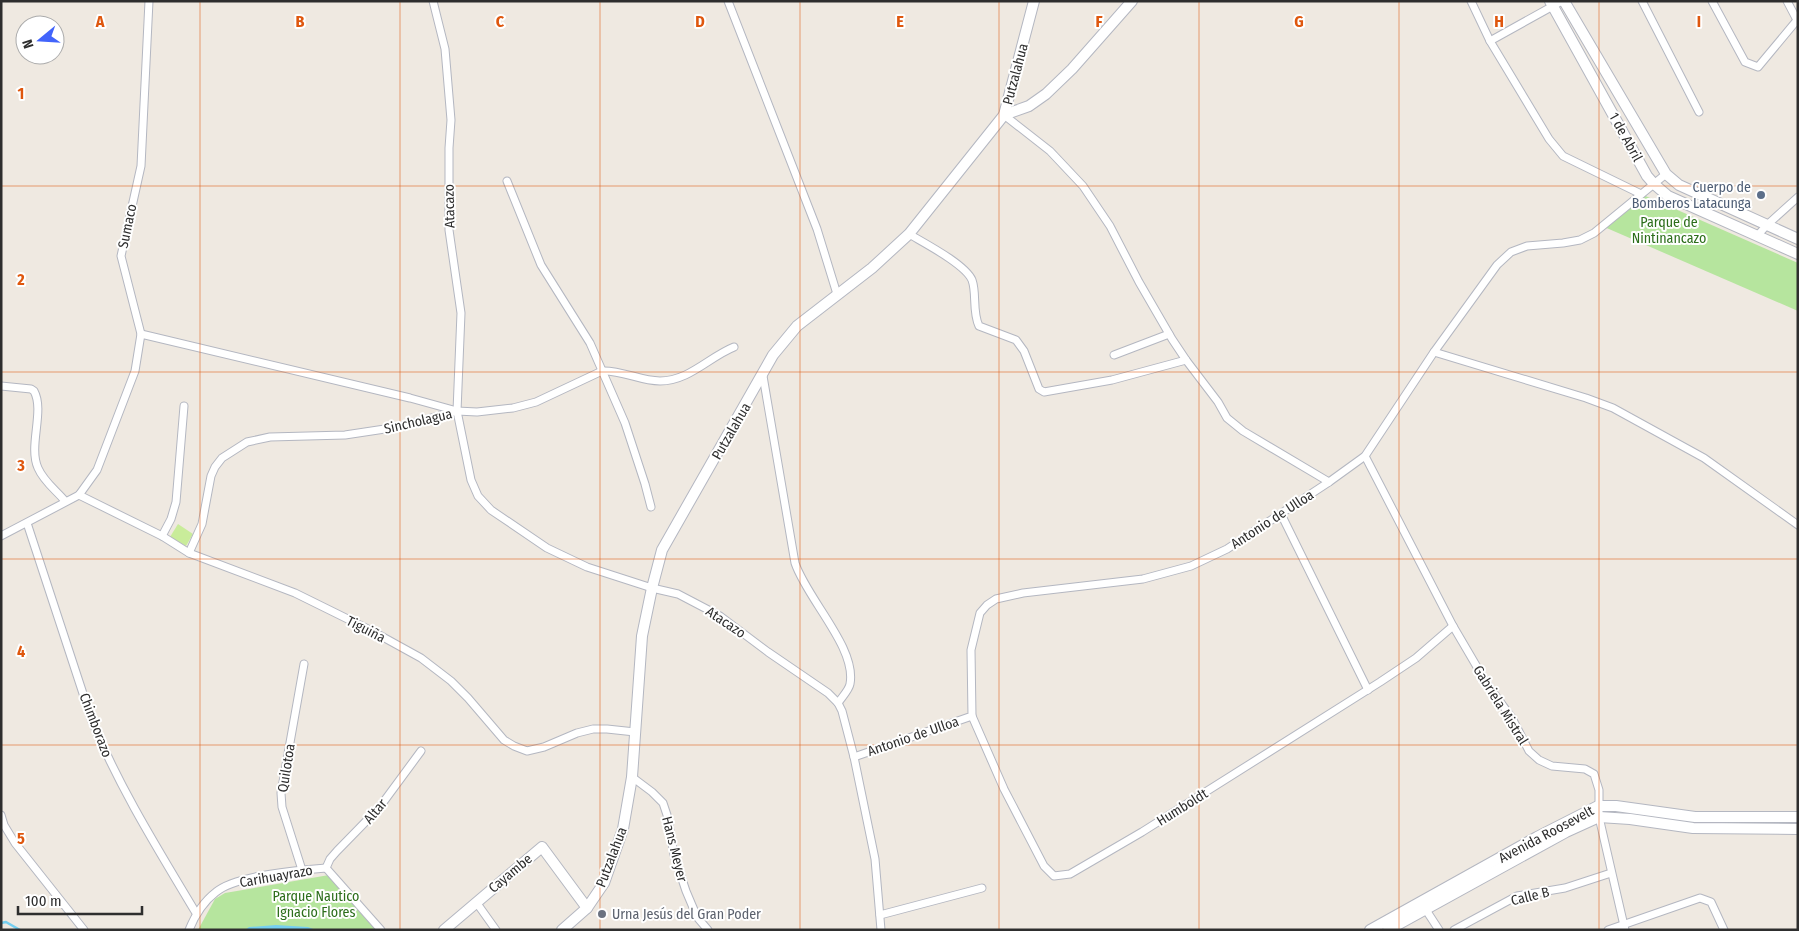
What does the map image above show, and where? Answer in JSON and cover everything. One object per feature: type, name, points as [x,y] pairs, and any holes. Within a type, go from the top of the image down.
[{"type":"street","name":"Sumaco","points":[[79,495],[97,470],[135,372],[140,334],[121,256],[140,166],[149,1]]},
{"type":"street","name":"Atacazo","points":[[433,1],[446,49],[451,120],[449,230],[461,314],[457,411],[471,480],[478,496],[490,510],[547,548],[587,567],[652,588],[678,594],[720,616],[838,702]]},
{"type":"street","points":[[728,1],[817,229],[837,294]]},
{"type":"street","name":"Putzalahua","points":[[562,930],[587,908],[604,883],[623,830],[632,777],[642,636],[662,550],[774,355],[797,326],[872,268],[909,234],[1004,115],[1034,1]]},
{"type":"street","points":[[1004,115],[1029,106],[1046,94],[1072,69],[1132,1]]},
{"type":"street","points":[[1471,1],[1490,41],[1550,139],[1563,156],[1641,194]]},
{"type":"street","points":[[1642,1],[1699,112]]},
{"type":"street","points":[[1712,1],[1745,62],[1758,67],[1797,20],[1787,1]]},
{"type":"street","points":[[1490,41],[1557,2]]},
{"type":"street","name":"1 de Abril","points":[[1557,2],[1666,174],[1679,185],[1798,239]]},
{"type":"street","name":"1 de Abril","points":[[1557,2],[1647,176],[1654,184],[1668,196],[1798,254]]},
{"type":"street","points":[[1004,115],[1050,151],[1083,186],[1110,226],[1139,282],[1186,360],[1228,418],[1243,431],[1329,482]]},
{"type":"street","name":"Antonio de Ulloa","points":[[854,757],[972,716],[971,650],[980,613],[996,599],[1023,593],[1143,579],[1191,566],[1227,550],[1329,482],[1365,456],[1434,352],[1497,265],[1511,252],[1527,246],[1580,240],[1594,233],[1666,174]]},
{"type":"street","points":[[508,181],[541,265],[590,343],[637,457],[651,507]]},
{"type":"street","points":[[1757,236],[1798,197]]},
{"type":"street","points":[[909,234],[959,265],[966,272],[972,280],[976,319],[979,326],[1016,340],[1024,351],[1039,389],[1044,392],[1112,380],[1186,360]]},
{"type":"street","points":[[140,334],[410,398],[457,411]]},
{"type":"street","points":[[1114,355],[1170,334]]},
{"type":"street","points":[[602,371],[613,371],[646,380],[662,381],[688,373],[734,347]]},
{"type":"street","points":[[1434,352],[1567,392],[1612,408],[1704,458],[1798,525]]},
{"type":"street","name":"Sincholagua","points":[[189,553],[202,524],[211,476],[215,467],[222,458],[248,442],[270,437],[345,435],[398,427],[457,411],[477,412],[513,408],[528,404],[602,371]]},
{"type":"street","points":[[763,376],[795,563],[805,586],[838,639],[850,666],[850,685],[838,702],[854,757],[875,859],[881,930]]},
{"type":"street","points":[[1,386],[31,389],[34,391],[37,401],[35,462],[42,476],[65,501]]},
{"type":"street","points":[[162,536],[171,519],[176,502],[184,406]]},
{"type":"street","name":"Gabriela Mistral","points":[[1365,456],[1453,626],[1487,684],[1512,718],[1529,751],[1539,760],[1552,766],[1585,769],[1594,774],[1599,790],[1599,816],[1625,927]]},
{"type":"street","points":[[1,536],[79,495]]},
{"type":"street","name":"Tiguiña","points":[[79,495],[162,536],[189,553],[294,593],[372,631],[420,658],[451,681],[504,740],[514,746],[527,751],[544,747],[577,733],[594,729],[607,728],[635,732]]},
{"type":"street","points":[[1281,514],[1368,690]]},
{"type":"street","name":"Chimborazo","points":[[27,523],[92,721],[104,750],[137,812],[196,913]]},
{"type":"street","name":"Humboldt","points":[[972,716],[1004,790],[1044,866],[1054,876],[1070,874],[1142,832],[1368,690],[1416,658],[1453,626]]},
{"type":"street","name":"Quilotoa","points":[[302,870],[282,807],[281,793],[304,664]]},
{"type":"street","name":"Altar","points":[[326,868],[330,859],[337,851],[380,808],[421,751]]},
{"type":"street","name":"Hans Meyer","points":[[632,777],[663,803],[668,818],[674,855],[686,891],[697,917],[708,930]]},
{"type":"street","name":"Avenida Roosevelt","points":[[1370,930],[1554,828],[1598,806],[1616,806],[1695,817],[1798,818]]},
{"type":"street","points":[[1,815],[4,825],[15,843],[84,930]]},
{"type":"street","name":"Avenida Roosevelt","points":[[1388,930],[1566,832],[1599,816],[1694,828],[1798,829]]},
{"type":"street","name":"Cayambe","points":[[444,930],[542,846],[587,908]]},
{"type":"street","points":[[326,868],[380,930]]},
{"type":"street","name":"Carihuayrazo","points":[[189,930],[196,913],[216,891],[230,884],[302,870],[326,868]]},
{"type":"street","name":"Calle B","points":[[1454,930],[1516,896],[1565,888],[1611,873]]},
{"type":"street","points":[[880,915],[982,888]]},
{"type":"street","points":[[1608,930],[1625,927],[1700,898],[1711,902],[1724,930]]},
{"type":"street","points":[[476,902],[496,930]]},
{"type":"street","points":[[1426,910],[1438,930]]},
{"type":"green space","name":"Parque de Nintinancazo","points":[[1641,194],[1798,263],[1798,311],[1602,226]]},
{"type":"green space","points":[[178,524],[193,534],[186,546],[170,537]]},
{"type":"green space","name":"Parque Nautico Ignacio Flores","points":[[329,875],[376,930],[198,930],[215,899],[225,893]]},
{"type":"water","name":"Parque Nautico Ignacio Flores","points":[[276,925],[308,927],[316,930],[245,930],[249,927]]},
{"type":"waterway","points":[[1,923],[6,922],[20,930]]},
{"type":"place","name":"Cuerpo de Bomberos Latacunga","points":[[1761,195]]},
{"type":"place","name":"Urna Jesús del Gran Poder","points":[[602,914]]}]
